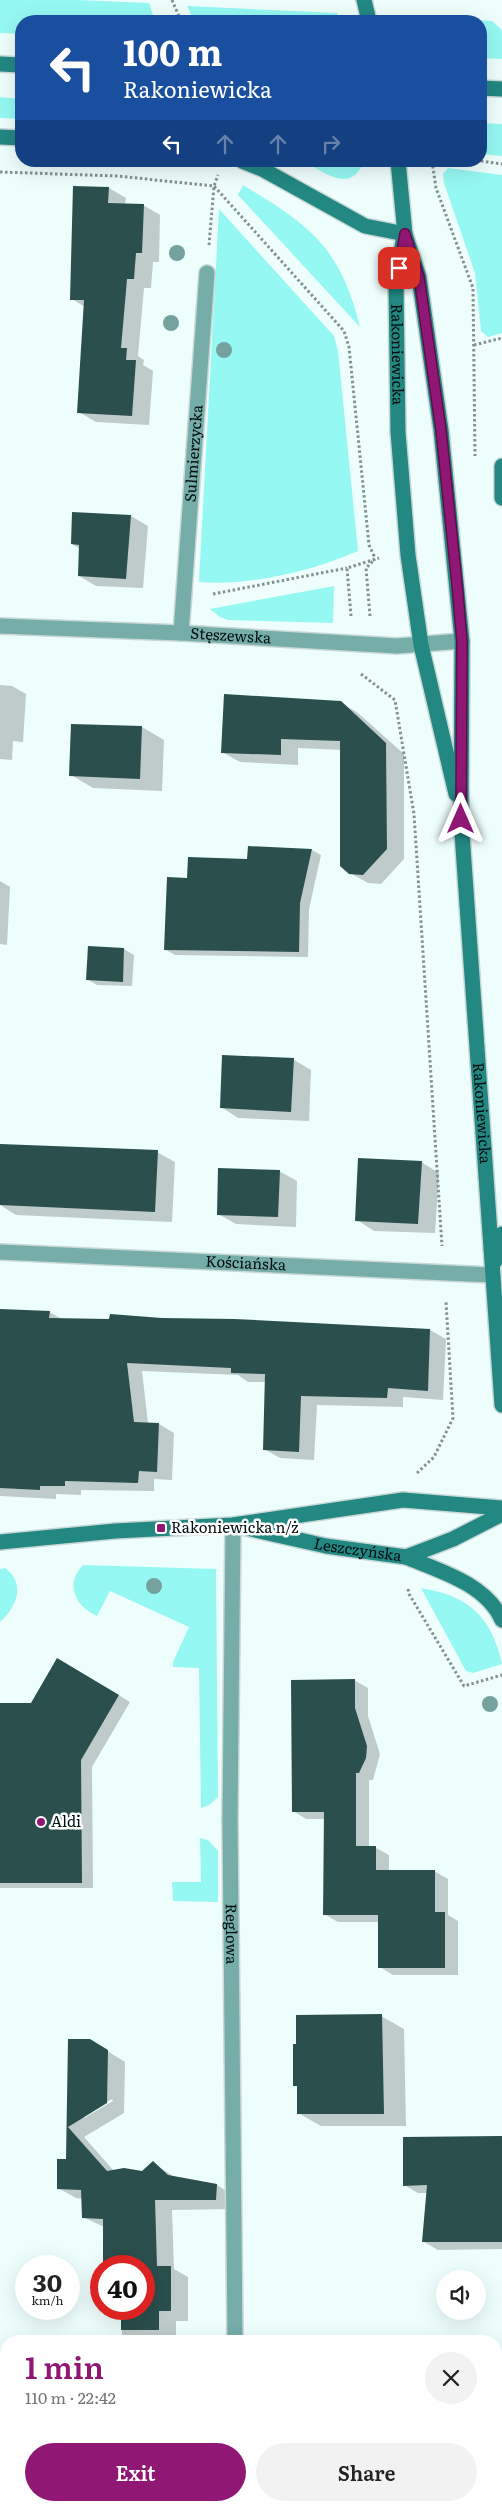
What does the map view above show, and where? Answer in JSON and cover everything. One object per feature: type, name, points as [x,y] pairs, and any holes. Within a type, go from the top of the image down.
[{"type":"street","points":[[364,0],[368,15]]},
{"type":"street","points":[[0,64],[15,65]]},
{"type":"street","points":[[487,88],[502,89]]},
{"type":"street","points":[[0,137],[15,138]]},
{"type":"street","points":[[257,167],[365,226],[405,234],[399,167]]},
{"type":"street","name":"Rakoniewicka","points":[[405,234],[419,277],[441,430],[462,641],[461,819],[491,1275],[502,1405]]},
{"type":"street","name":"Rakoniewicka","points":[[405,234],[396,285],[398,432],[408,555],[420,645],[461,819]]},
{"type":"street","name":"Sulmierzycka","points":[[181,633],[207,273]]},
{"type":"street","points":[[502,466],[502,498]]},
{"type":"street","name":"Stęszewska","points":[[0,626],[181,633],[372,644],[420,645],[462,641]]},
{"type":"street","points":[[491,1275],[502,1234]]},
{"type":"street","name":"Kościańska","points":[[0,1252],[491,1275]]},
{"type":"street","name":"Leszczyńska","points":[[0,1542],[115,1531],[234,1525],[403,1500],[502,1508]]},
{"type":"street","name":"Leszczyńska","points":[[234,1525],[326,1546],[406,1557],[453,1539],[502,1514]]},
{"type":"street","name":"Reglowa","points":[[234,1525],[230,1828],[235,2335]]},
{"type":"street","points":[[406,1557],[458,1578],[496,1607],[502,1620]]},
{"type":"path","points":[[172,0],[178,15]]},
{"type":"path","points":[[487,162],[502,164]]},
{"type":"path","points":[[433,167],[436,188],[472,288],[475,460]]},
{"type":"path","points":[[0,172],[117,176],[214,186],[344,331],[349,347],[369,544],[375,558]]},
{"type":"path","points":[[207,273],[214,186]]},
{"type":"path","points":[[474,345],[502,338]]},
{"type":"path","points":[[184,599],[347,568],[375,558]]},
{"type":"path","points":[[372,644],[366,568],[375,558]]},
{"type":"path","points":[[347,568],[355,669],[395,700],[414,814],[453,1418],[434,1457],[407,1482],[403,1500]]},
{"type":"path","points":[[406,1557],[409,1594],[464,1686],[502,1675]]},
{"type":"shaded area","points":[[0,0],[78,0],[149,3],[153,15],[15,15],[15,34],[0,33]]},
{"type":"shaded area","points":[[187,6],[337,13],[338,15],[191,15]]},
{"type":"shaded area","points":[[487,21],[492,21],[502,30],[502,59],[487,58]]},
{"type":"shaded area","points":[[0,97],[15,98],[15,119],[0,118]]},
{"type":"shaded area","points":[[487,123],[502,124],[502,156],[487,155]]},
{"type":"shaded area","points":[[314,167],[360,167],[352,177],[344,179],[328,175]]},
{"type":"shaded area","points":[[448,168],[502,175],[502,333],[488,337],[481,331],[475,273],[444,183],[443,174]]},
{"type":"shaded area","points":[[243,185],[287,213],[320,241],[343,277],[360,327],[238,195]]},
{"type":"shaded area","points":[[219,209],[334,336],[338,351],[358,551],[321,565],[280,576],[219,583],[199,582]]},
{"type":"shaded area","points":[[334,586],[333,623],[228,620],[220,617],[210,609]]},
{"type":"shaded area","points":[[83,1565],[216,1569],[218,1797],[209,1805],[201,1808],[199,1668],[173,1667],[173,1662],[189,1627],[110,1591],[97,1616],[90,1612],[83,1607],[75,1595],[74,1580]]},
{"type":"shaded area","points":[[5,1568],[12,1574],[17,1588],[17,1595],[11,1609],[0,1622],[0,1569]]},
{"type":"shaded area","points":[[421,1588],[452,1596],[475,1611],[491,1633],[502,1664],[473,1673],[466,1671]]},
{"type":"shaded area","points":[[200,1838],[208,1840],[218,1851],[218,1902],[173,1901],[172,1882],[201,1882]]},
{"type":"building","points":[[73,186],[109,187],[108,203],[144,204],[142,253],[136,253],[134,279],[127,279],[121,348],[127,348],[126,360],[136,360],[132,416],[77,413],[84,300],[70,300]]},
{"type":"building","points":[[72,512],[131,515],[126,579],[78,576],[79,545],[71,544]]},
{"type":"building","points":[[224,694],[341,701],[386,743],[387,849],[363,875],[349,874],[340,866],[340,741],[281,739],[281,755],[221,753]]},
{"type":"building","points":[[71,724],[142,726],[140,779],[69,776]]},
{"type":"building","points":[[248,846],[312,849],[300,903],[299,952],[164,950],[167,877],[187,878],[188,857],[247,859]]},
{"type":"building","points":[[88,946],[124,948],[123,982],[86,980]]},
{"type":"building","points":[[222,1055],[294,1058],[291,1112],[220,1108]]},
{"type":"building","points":[[0,1144],[158,1150],[155,1212],[0,1205]]},
{"type":"building","points":[[358,1158],[422,1161],[418,1224],[355,1221]]},
{"type":"building","points":[[218,1168],[280,1170],[278,1217],[217,1215]]},
{"type":"building","points":[[0,1309],[50,1311],[49,1318],[109,1319],[110,1314],[162,1318],[234,1319],[430,1329],[428,1391],[388,1388],[387,1398],[301,1396],[299,1452],[263,1450],[265,1374],[231,1373],[231,1368],[127,1363],[134,1422],[159,1423],[157,1472],[139,1471],[138,1483],[65,1481],[65,1486],[40,1486],[40,1490],[0,1488]]},
{"type":"building","name":"Aldi","points":[[57,1658],[119,1695],[81,1760],[82,1883],[0,1883],[0,1703],[31,1703]]},
{"type":"building","points":[[355,1679],[355,1708],[367,1746],[366,1758],[359,1773],[356,1773],[356,1846],[376,1846],[376,1870],[435,1870],[435,1912],[445,1912],[445,1968],[378,1968],[378,1915],[323,1915],[324,1812],[292,1812],[291,1680]]},
{"type":"building","points":[[382,2014],[384,2114],[297,2114],[297,2086],[293,2086],[293,2044],[296,2044],[296,2015]]},
{"type":"building","points":[[68,2039],[90,2039],[108,2050],[107,2103],[68,2127],[107,2171],[124,2168],[142,2171],[153,2161],[168,2175],[217,2184],[216,2200],[155,2200],[157,2266],[171,2266],[171,2311],[159,2311],[159,2330],[121,2330],[121,2320],[155,2320],[155,2255],[103,2255],[103,2219],[82,2218],[81,2190],[57,2189],[57,2159],[66,2159]]},
{"type":"building","points":[[502,2136],[502,2242],[422,2242],[427,2185],[403,2186],[403,2137]]},
{"type":"place","name":"Rakoniewicka n/ż","points":[[161,1528]]},
{"type":"place","name":"Aldi","points":[[41,1822]]},
{"type":"route","points":[[399,268],[405,234],[419,277],[441,430],[457,584],[462,641],[461,819]]}]
